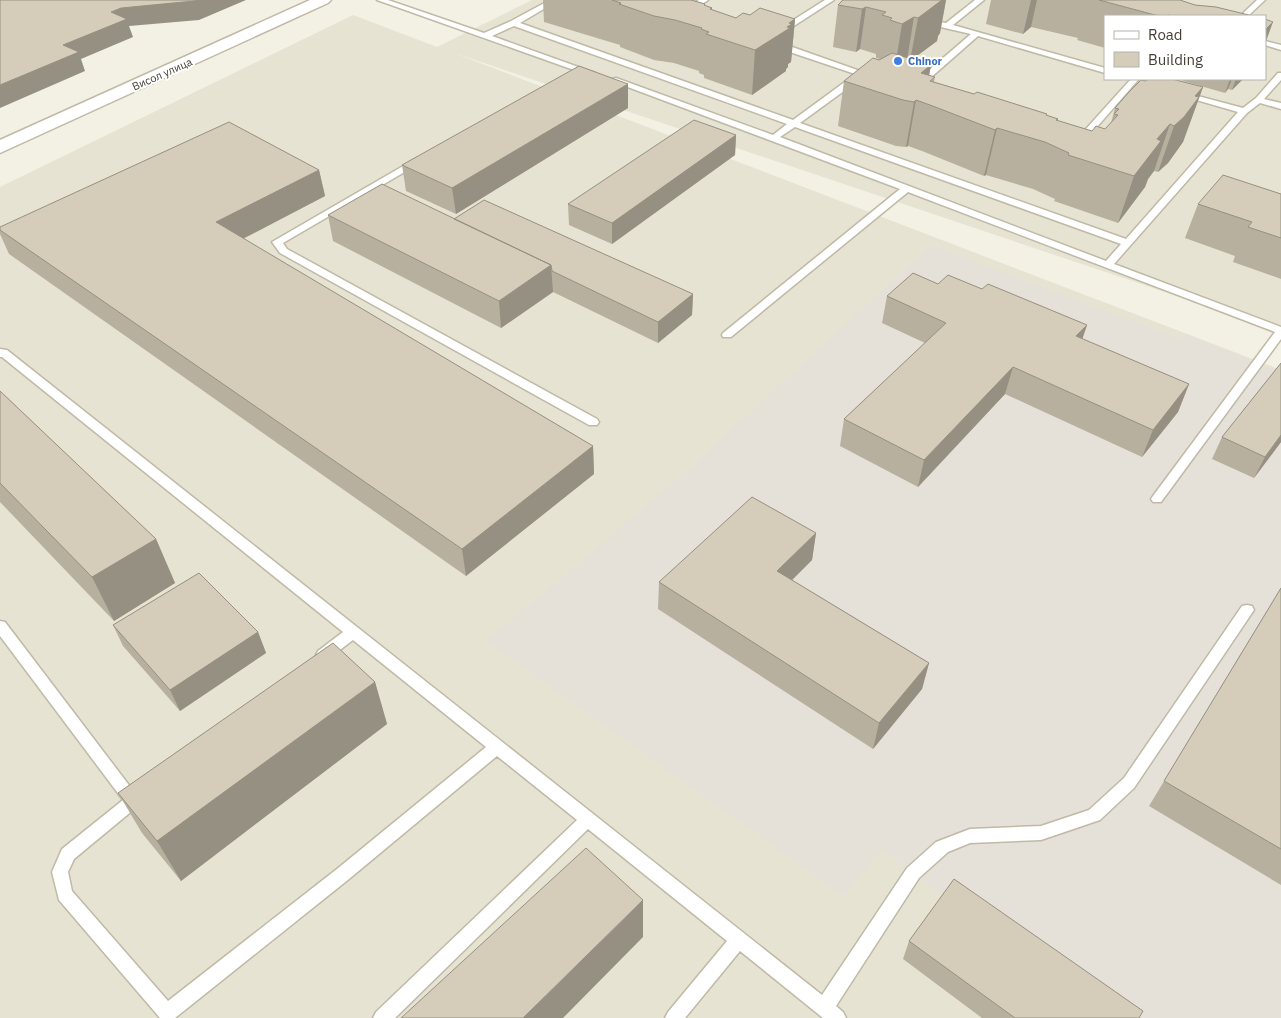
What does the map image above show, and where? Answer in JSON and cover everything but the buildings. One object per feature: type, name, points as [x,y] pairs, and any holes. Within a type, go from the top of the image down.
[{"type":"street","name":"Висол улица","points":[[0,147],[324,0]]},
{"type":"lane","points":[[381,0],[774,138],[1281,331],[1157,499]]},
{"type":"lane","points":[[484,36],[555,0]]},
{"type":"lane","points":[[689,18],[679,15],[704,0]]},
{"type":"lane","points":[[830,0],[765,41],[879,78]]},
{"type":"lane","points":[[946,26],[980,0]]},
{"type":"lane","points":[[1245,15],[1261,0]]},
{"type":"lane","points":[[921,20],[977,32],[1104,71]]},
{"type":"lane","points":[[514,22],[1127,243]]},
{"type":"lane","points":[[922,92],[909,88],[977,32]]},
{"type":"lane","points":[[1266,43],[1281,48]]},
{"type":"lane","points":[[562,76],[576,68]]},
{"type":"lane","points":[[774,138],[862,73]]},
{"type":"lane","points":[[1108,265],[1244,110],[1259,100],[1281,75]]},
{"type":"lane","points":[[1069,140],[1078,143],[1131,80],[1143,83]]},
{"type":"lane","points":[[1171,90],[1244,110]]},
{"type":"lane","points":[[1259,100],[1281,106]]},
{"type":"lane","points":[[422,158],[278,242],[283,251],[593,422]]},
{"type":"lane","points":[[727,335],[907,188]]},
{"type":"lane","points":[[0,354],[2,352],[831,1013],[913,873],[942,847],[970,836],[1041,833],[1094,815],[1129,784],[1247,610]]},
{"type":"lane","points":[[0,626],[137,798],[68,854],[60,872],[65,895],[170,1015],[497,747]]},
{"type":"lane","points":[[314,662],[354,632]]},
{"type":"lane","points":[[382,1018],[588,819]]},
{"type":"lane","points":[[674,1018],[739,940]]},
{"type":"shaded area","points":[[532,0],[1281,0],[1281,331],[454,53],[1281,370],[1281,1018],[0,1018],[0,187],[353,15],[437,47]]},
{"type":"shaded area","points":[[931,245],[1179,339],[1186,334],[1281,373],[1281,1018],[982,1018],[903,959],[946,898],[882,848],[844,896],[486,641],[681,476]]},
{"type":"place","name":"Chinor","points":[[898,61]]}]
